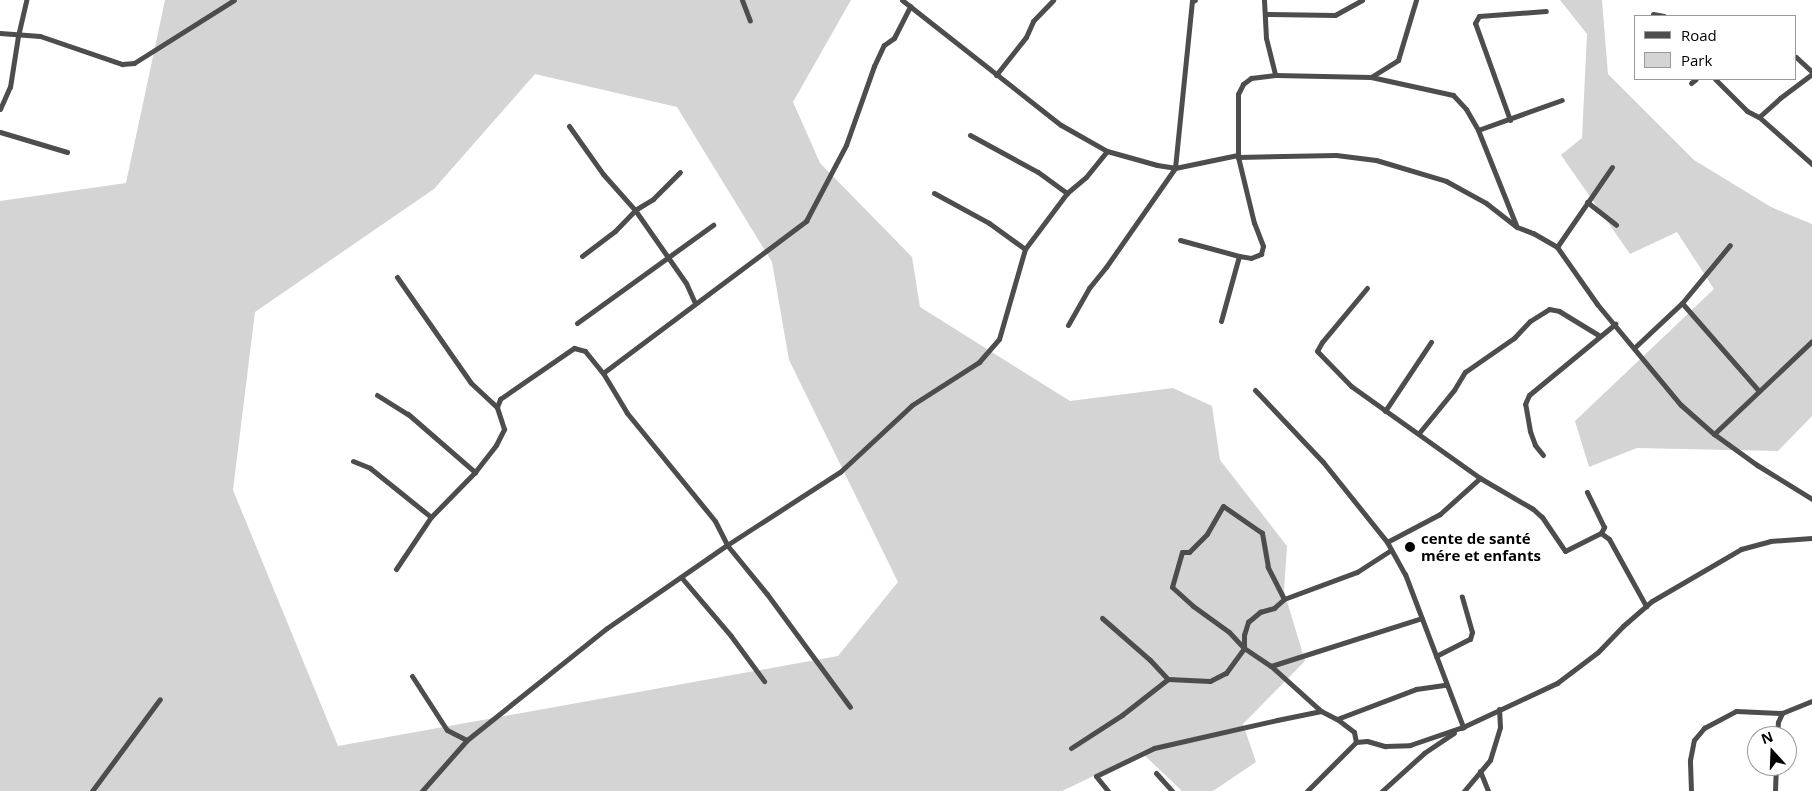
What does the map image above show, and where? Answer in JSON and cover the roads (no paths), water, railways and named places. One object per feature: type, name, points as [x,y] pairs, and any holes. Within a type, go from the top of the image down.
[{"type":"street","points":[[0,109],[10,87],[26,0]]},
{"type":"street","points":[[0,33],[18,36],[40,36],[122,64],[134,63],[234,0]]},
{"type":"street","points":[[742,0],[750,21]]},
{"type":"street","points":[[902,0],[1061,125],[1108,151],[1157,165],[1175,168],[1238,156],[1336,155],[1376,160],[1446,181],[1486,203],[1516,227],[1533,233],[1557,247],[1597,304],[1681,405],[1714,434],[1757,465],[1812,499]]},
{"type":"street","points":[[996,75],[1026,37],[1033,21],[1053,0]]},
{"type":"street","points":[[1068,325],[1089,288],[1106,267],[1175,168],[1192,1],[1195,0]]},
{"type":"street","points":[[1264,0],[1266,38],[1275,76]]},
{"type":"street","points":[[1265,14],[1335,15],[1362,0]]},
{"type":"street","points":[[1371,77],[1398,60],[1416,0]]},
{"type":"street","points":[[603,373],[695,303],[792,234],[806,221],[846,145],[874,66],[884,45],[894,38],[910,6]]},
{"type":"street","points":[[1510,120],[1476,23],[1479,16],[1546,11]]},
{"type":"street","points":[[1653,14],[1658,15]]},
{"type":"street","points":[[1759,117],[1812,73],[1797,58]]},
{"type":"street","points":[[1180,240],[1239,256],[1255,257],[1261,254],[1262,246],[1254,223],[1238,156],[1238,94],[1244,84],[1251,78],[1275,76],[1371,77],[1452,95],[1466,109],[1478,130],[1516,227]]},
{"type":"street","points":[[1716,80],[1747,111],[1759,117],[1812,164]]},
{"type":"street","points":[[1478,130],[1562,100]]},
{"type":"street","points":[[569,126],[603,174],[635,210],[686,283],[695,303]]},
{"type":"street","points":[[0,132],[67,152]]},
{"type":"street","points":[[970,135],[1038,172],[1067,193]]},
{"type":"street","points":[[422,791],[443,770],[467,740],[607,628],[727,545],[840,472],[912,405],[980,362],[999,339],[1025,249],[1067,193],[1086,178],[1108,151]]},
{"type":"street","points":[[1557,247],[1586,202],[1612,167]]},
{"type":"street","points":[[582,256],[615,231],[635,210],[653,199],[680,172]]},
{"type":"street","points":[[934,193],[989,223],[1025,249]]},
{"type":"street","points":[[1586,202],[1616,224]]},
{"type":"street","points":[[577,323],[713,225]]},
{"type":"street","points":[[1634,348],[1682,303],[1730,245]]},
{"type":"street","points":[[1221,321],[1239,256]]},
{"type":"street","points":[[396,569],[432,517],[475,472],[496,445],[504,429],[497,407],[471,383],[397,278]]},
{"type":"street","points":[[1367,288],[1322,342],[1317,351],[1352,386],[1480,478],[1533,509],[1542,517],[1565,552],[1601,533],[1604,527],[1587,492]]},
{"type":"street","points":[[1682,303],[1759,391]]},
{"type":"street","points":[[1419,433],[1465,372],[1514,338],[1530,321],[1549,309],[1559,311],[1600,336]]},
{"type":"street","points":[[1543,455],[1535,445],[1530,431],[1525,404],[1529,395],[1615,324]]},
{"type":"street","points":[[1714,434],[1812,341]]},
{"type":"street","points":[[1385,411],[1431,342]]},
{"type":"street","points":[[497,407],[500,399],[574,348],[585,351],[603,373],[627,413],[715,521],[727,545],[767,594],[850,707]]},
{"type":"street","points":[[1255,390],[1327,467],[1392,550],[1405,574],[1463,727]]},
{"type":"street","points":[[377,395],[408,414],[475,472]]},
{"type":"street","points":[[353,461],[370,468],[432,517]]},
{"type":"street","points":[[1387,542],[1440,514],[1480,478]]},
{"type":"street","points":[[1284,599],[1268,567],[1262,533],[1223,506],[1207,534],[1188,552],[1182,552],[1172,587],[1193,606],[1229,632],[1244,648],[1271,666],[1321,711],[1337,719],[1354,732],[1356,742]]},
{"type":"street","points":[[1601,533],[1609,539],[1646,606]]},
{"type":"street","points":[[1382,791],[1424,753],[1463,727],[1561,680],[1598,652],[1646,606],[1741,549],[1770,541],[1812,538]]},
{"type":"street","points":[[1071,748],[1122,715],[1168,679],[1210,681],[1222,676],[1244,648],[1244,635],[1248,622],[1260,612],[1274,608],[1284,599],[1357,572],[1392,550]]},
{"type":"street","points":[[682,577],[731,636],[764,681]]},
{"type":"street","points":[[1436,656],[1470,639],[1472,632],[1462,596]]},
{"type":"street","points":[[1102,618],[1150,660],[1168,679]]},
{"type":"street","points":[[1271,666],[1422,618]]},
{"type":"street","points":[[412,676],[447,730],[467,740]]},
{"type":"street","points":[[1337,719],[1416,690],[1446,685]]},
{"type":"street","points":[[92,791],[160,700]]},
{"type":"street","points":[[1691,791],[1690,760],[1694,740],[1704,728],[1736,711],[1782,713],[1812,701]]},
{"type":"street","points":[[1464,791],[1490,760],[1500,727],[1499,709]]},
{"type":"street","points":[[1108,791],[1096,776],[1154,748],[1321,711]]},
{"type":"street","points":[[1778,726],[1782,713]]},
{"type":"street","points":[[1307,791],[1356,742],[1367,741],[1385,746],[1410,745],[1463,727]]},
{"type":"street","points":[[1480,771],[1488,791]]},
{"type":"street","points":[[1156,773],[1172,791]]},
{"type":"street","points":[[1775,791],[1776,776]]},
{"type":"place","name":"cente de santé mére et enfants","points":[[1410,547]]}]
